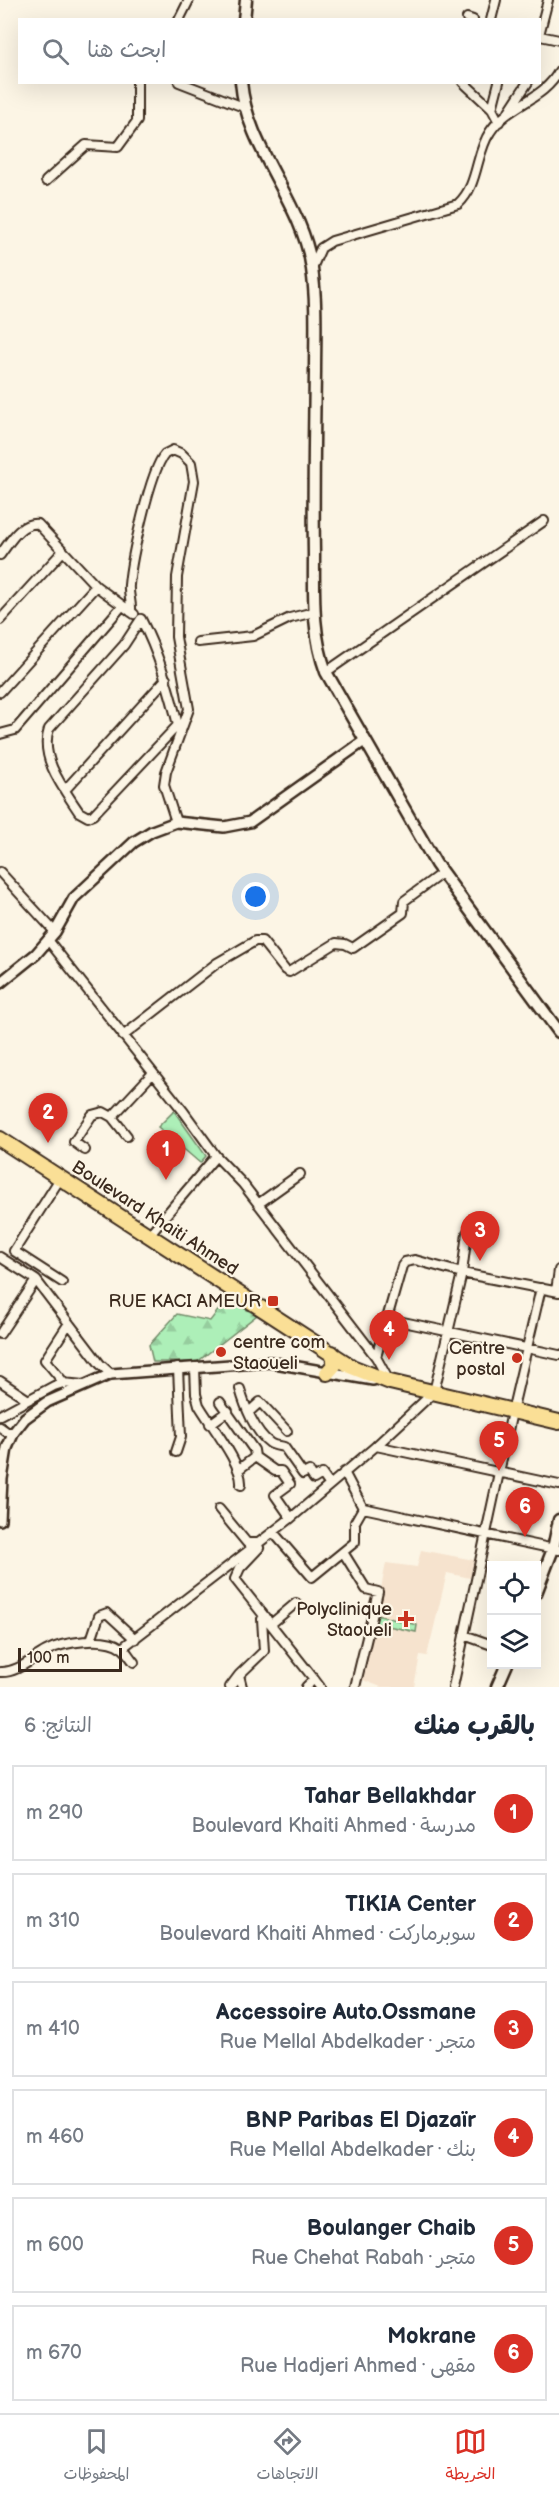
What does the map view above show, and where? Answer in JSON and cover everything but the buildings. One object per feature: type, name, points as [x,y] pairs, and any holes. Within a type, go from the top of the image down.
[{"type":"highway","name":"Boulevard Khaiti Ahmed","points":[[0,1140],[61,1177],[148,1236],[352,1367],[390,1382],[559,1422]]},
{"type":"highway","points":[[327,1372],[335,1364],[332,1353]]},
{"type":"main road","points":[[244,18],[246,0]]},
{"type":"main road","points":[[241,84],[246,108],[257,139],[299,225],[312,267],[315,307],[314,612],[317,648],[326,672],[364,741],[442,873],[559,1032]]},
{"type":"main road","points":[[541,1584],[556,1549],[559,1520]]},
{"type":"main road","points":[[497,1687],[505,1669]]},
{"type":"street","points":[[180,18],[189,0]]},
{"type":"street","points":[[492,18],[496,0]]},
{"type":"street","points":[[541,27],[548,0]]},
{"type":"street","points":[[541,36],[559,40]]},
{"type":"street","points":[[312,267],[317,254],[326,243],[458,204],[470,190],[487,138],[499,122],[545,90],[559,71]]},
{"type":"street","points":[[46,181],[86,145],[118,147],[137,121],[137,84]]},
{"type":"street","points":[[184,84],[246,108]]},
{"type":"street","points":[[492,109],[498,84]]},
{"type":"street","points":[[507,115],[527,84]]},
{"type":"street","points":[[474,87],[492,109],[499,122]]},
{"type":"street","points":[[131,612],[129,586],[142,519],[154,477],[165,454],[173,450],[182,454],[190,463],[194,482],[177,577],[176,637],[189,709],[166,772],[164,785],[176,822]]},
{"type":"street","points":[[326,672],[544,521]]},
{"type":"street","points":[[0,555],[23,527],[31,523],[44,528],[96,586],[141,619],[156,647],[180,736]]},
{"type":"street","points":[[0,620],[63,550]]},
{"type":"street","points":[[0,692],[96,586]]},
{"type":"street","points":[[0,734],[15,730],[122,606]]},
{"type":"street","points":[[198,642],[253,636],[290,618],[314,612]]},
{"type":"street","points":[[141,619],[123,645],[49,729],[46,737],[48,759],[80,812],[88,817],[93,815],[178,725]]},
{"type":"street","points":[[65,790],[166,679]]},
{"type":"street","points":[[0,983],[36,954],[55,932],[74,898],[134,842],[152,831],[176,822],[224,827],[250,822],[364,741]]},
{"type":"street","points":[[0,872],[55,932]]},
{"type":"street","points":[[123,1036],[217,963],[255,941],[261,941],[289,972],[336,943],[353,948],[404,913],[404,901],[442,873]]},
{"type":"street","points":[[48,940],[216,1156],[243,1184],[376,1357],[390,1382]]},
{"type":"street","points":[[112,1117],[153,1073]]},
{"type":"street","points":[[85,1150],[74,1142],[92,1115],[103,1112],[112,1117],[127,1136]]},
{"type":"street","points":[[148,1236],[216,1156]]},
{"type":"street","points":[[258,1204],[300,1174]]},
{"type":"street","points":[[61,1177],[14,1251],[62,1282]]},
{"type":"street","points":[[122,1648],[238,1564],[257,1544],[376,1446],[434,1392],[462,1274],[467,1233]]},
{"type":"street","points":[[0,1257],[36,1280],[46,1297],[100,1364],[111,1374]]},
{"type":"street","points":[[376,1357],[405,1262],[415,1260],[462,1274],[557,1291],[559,1270]]},
{"type":"street","points":[[1,1330],[36,1280]]},
{"type":"street","points":[[453,1687],[541,1288]]},
{"type":"street","points":[[389,1319],[559,1355]]},
{"type":"street","points":[[65,1384],[45,1360],[69,1323]]},
{"type":"street","points":[[0,1520],[4,1469],[14,1432],[25,1418],[47,1402],[111,1374],[269,1362],[390,1382]]},
{"type":"street","points":[[195,1367],[196,1394],[199,1405],[242,1477],[241,1485]]},
{"type":"street","points":[[176,1452],[181,1437],[178,1368]]},
{"type":"street","points":[[0,1381],[27,1399]]},
{"type":"street","points":[[0,1415],[54,1386],[82,1385]]},
{"type":"street","points":[[240,1389],[243,1403],[271,1444],[284,1447],[303,1474],[309,1471],[314,1479],[322,1474],[329,1484]]},
{"type":"street","points":[[220,1402],[255,1454],[275,1471],[281,1471],[290,1484],[275,1495],[291,1518]]},
{"type":"street","points":[[249,1412],[260,1402],[287,1431]]},
{"type":"street","points":[[210,1424],[228,1411]]},
{"type":"street","points":[[0,1427],[7,1432],[14,1432]]},
{"type":"street","points":[[238,1470],[267,1439]]},
{"type":"street","points":[[376,1446],[559,1485]]},
{"type":"street","points":[[344,1472],[363,1508],[486,1536],[556,1549]]},
{"type":"street","points":[[273,1532],[312,1577],[355,1542],[355,1522],[363,1508]]},
{"type":"street","points":[[219,1509],[247,1543],[257,1544]]},
{"type":"street","points":[[343,1552],[366,1589],[378,1592],[355,1687]]},
{"type":"street","points":[[238,1564],[235,1579],[320,1687]]},
{"type":"street","points":[[230,1687],[264,1651],[262,1619],[269,1620],[296,1603]]},
{"type":"street","points":[[91,1640],[99,1616],[107,1613],[135,1639]]},
{"type":"street","points":[[464,1635],[487,1644]]},
{"type":"street","points":[[0,1672],[21,1666],[47,1650],[91,1640],[111,1643],[122,1648],[134,1662]]},
{"type":"street","points":[[239,1675],[242,1687]]},
{"type":"street","points":[[306,1687],[314,1679]]},
{"type":"shaded area","name":"Polyclinique Staoueli","points":[[421,1550],[474,1560],[470,1578],[447,1573],[427,1656],[420,1655],[414,1687],[381,1687],[363,1680],[386,1563],[417,1567]]},
{"type":"green space","points":[[174,1111],[206,1156],[200,1163],[158,1127]]},
{"type":"green space","points":[[227,1299],[257,1315],[197,1362],[153,1362],[149,1345],[177,1314],[210,1321]]},
{"type":"green space","points":[[376,1615],[417,1625],[416,1632],[374,1623]]},
{"type":"place","name":"TIKIA Center","points":[[48,1143]]},
{"type":"place","name":"Tahar Bellakhdar","points":[[166,1180]]},
{"type":"place","name":"Accessoire Auto.Ossmane","points":[[480,1261]]},
{"type":"place","name":"RUE KACI AMEUR","points":[[273,1301]]},
{"type":"place","name":"centre com Staoueli","points":[[221,1352]]},
{"type":"place","name":"Centre postal","points":[[517,1358]]},
{"type":"place","name":"BNP Paribas El Djazaïr","points":[[389,1360]]},
{"type":"place","name":"Boulanger Chaib","points":[[499,1471]]},
{"type":"place","name":"Mokrane","points":[[525,1537]]},
{"type":"place","name":"Polyclinique Staoueli","points":[[406,1619]]}]
